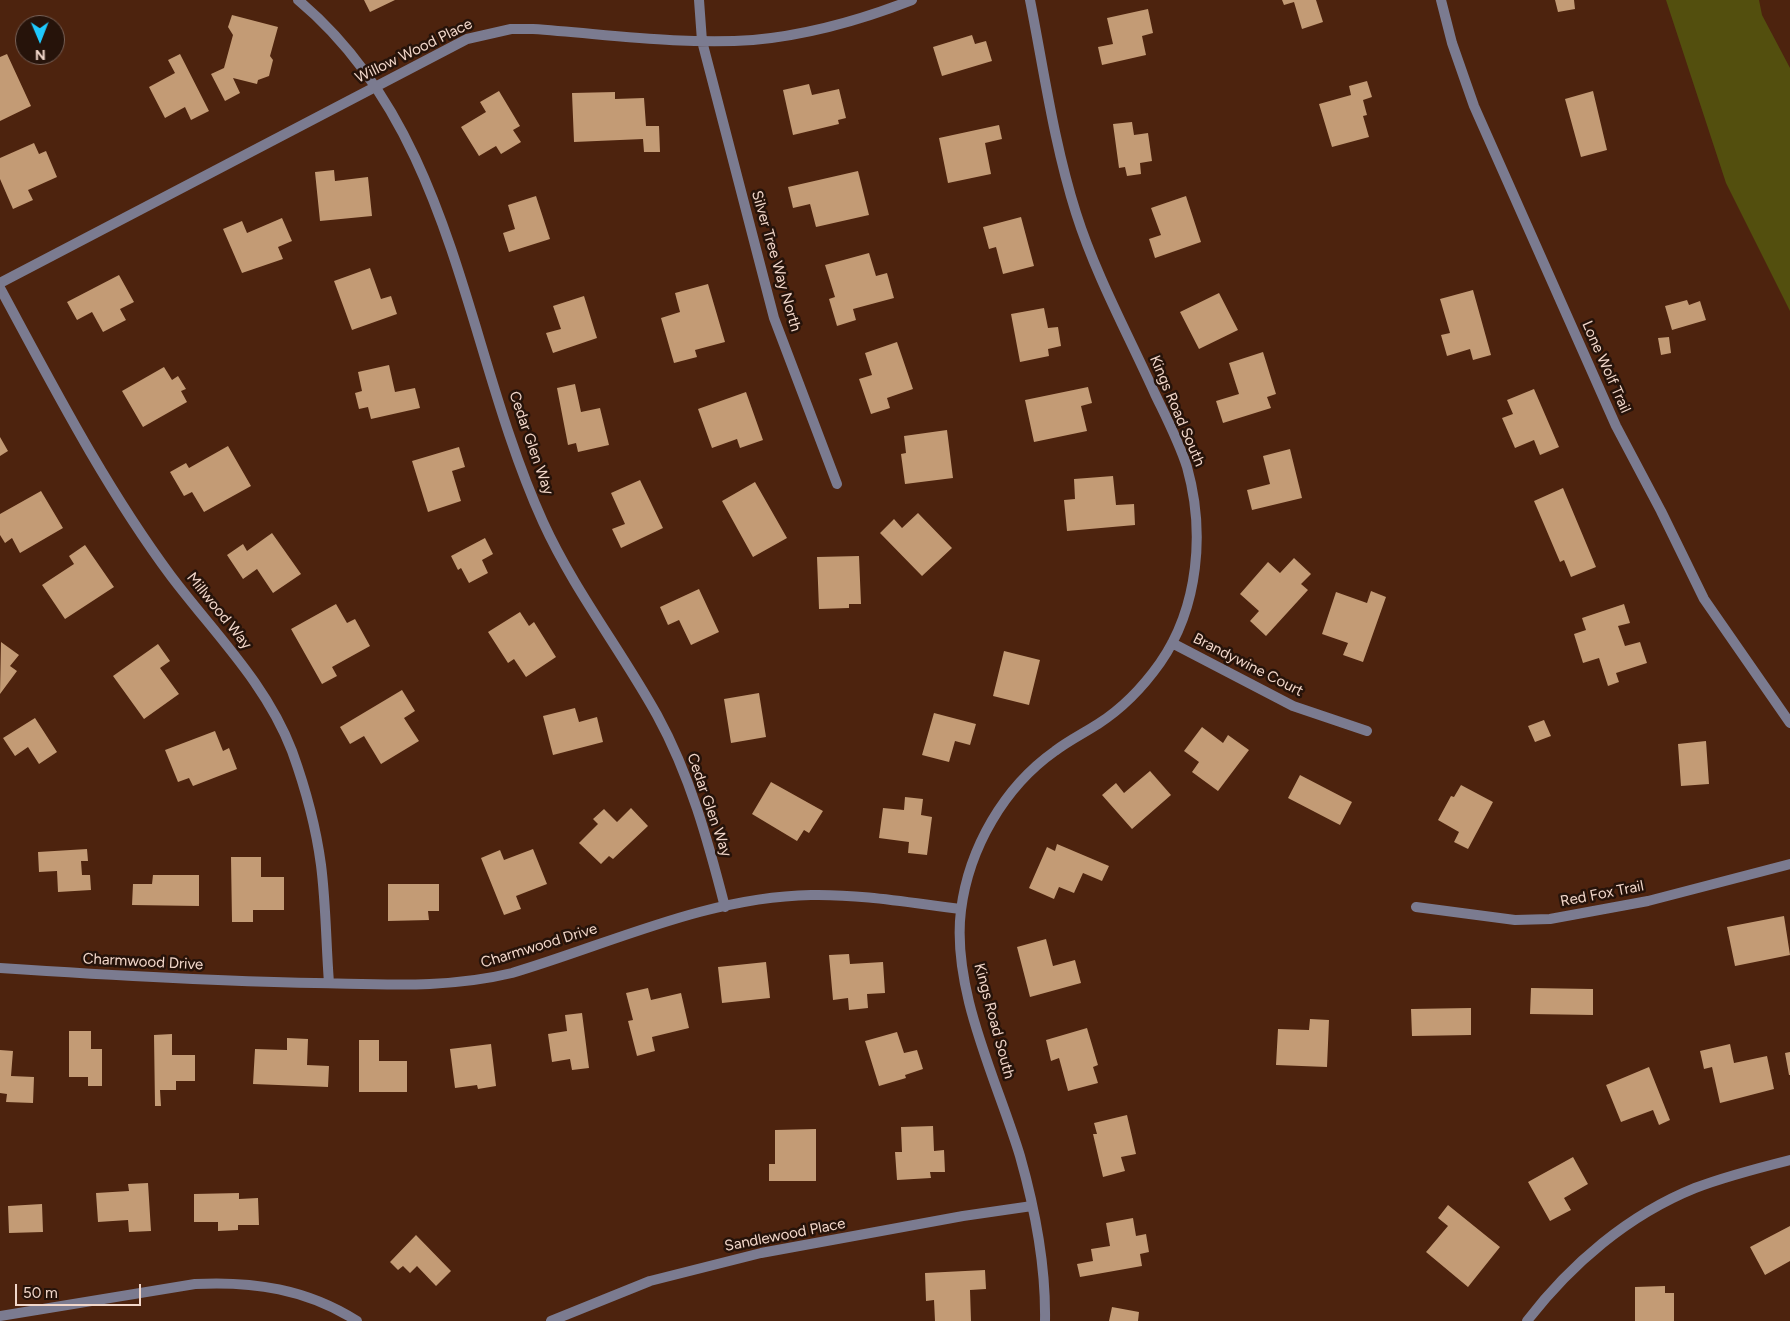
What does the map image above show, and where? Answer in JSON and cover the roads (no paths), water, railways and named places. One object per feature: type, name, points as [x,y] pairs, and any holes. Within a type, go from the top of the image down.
[{"type":"street","name":"Cedar Glen Way","points":[[298,0],[332,32],[375,86],[397,122],[422,172],[456,258],[520,466],[544,524],[561,557],[638,682],[672,746],[694,800],[710,848],[725,907]]},
{"type":"street","name":"Silver Tree Way North","points":[[699,0],[702,41],[774,318],[837,484]]},
{"type":"street","name":"Willow Wood Place","points":[[0,283],[467,39],[511,29],[702,41],[754,40],[798,34],[848,23],[912,0]]},
{"type":"street","name":"Kings Road South","points":[[1030,0],[1062,161],[1076,212],[1093,260],[1186,463],[1192,491],[1196,538],[1192,589],[1172,644],[1149,678],[1130,699],[1101,722],[1054,751],[1023,778],[1010,794],[990,823],[981,842],[971,868],[961,910],[960,948],[965,983],[978,1030],[1020,1157],[1032,1206],[1042,1266],[1045,1321]]},
{"type":"street","name":"Lone Wolf Trail","points":[[1441,0],[1452,43],[1474,106],[1616,426],[1661,511],[1704,600],[1790,723]]},
{"type":"street","name":"Millwood Way","points":[[0,288],[42,366],[128,513],[172,577],[260,688],[291,749],[305,790],[321,865],[329,983]]},
{"type":"street","name":"Brandywine Court","points":[[1172,644],[1293,706],[1367,731]]},
{"type":"street","name":"Red Fox Trail","points":[[1416,907],[1515,920],[1550,919],[1648,901],[1790,864]]},
{"type":"street","name":"Charmwood Drive","points":[[0,968],[188,980],[377,986],[441,985],[484,980],[540,965],[672,920],[725,907],[809,895],[851,896],[961,910]]},
{"type":"street","points":[[1527,1321],[1574,1268],[1636,1220],[1694,1188],[1731,1175],[1790,1160]]},
{"type":"street","name":"Sandlewood Place","points":[[552,1321],[650,1281],[761,1253],[963,1216],[1032,1206]]},
{"type":"street","points":[[0,1316],[195,1284],[227,1282],[280,1288],[302,1294],[335,1308],[357,1321]]}]
